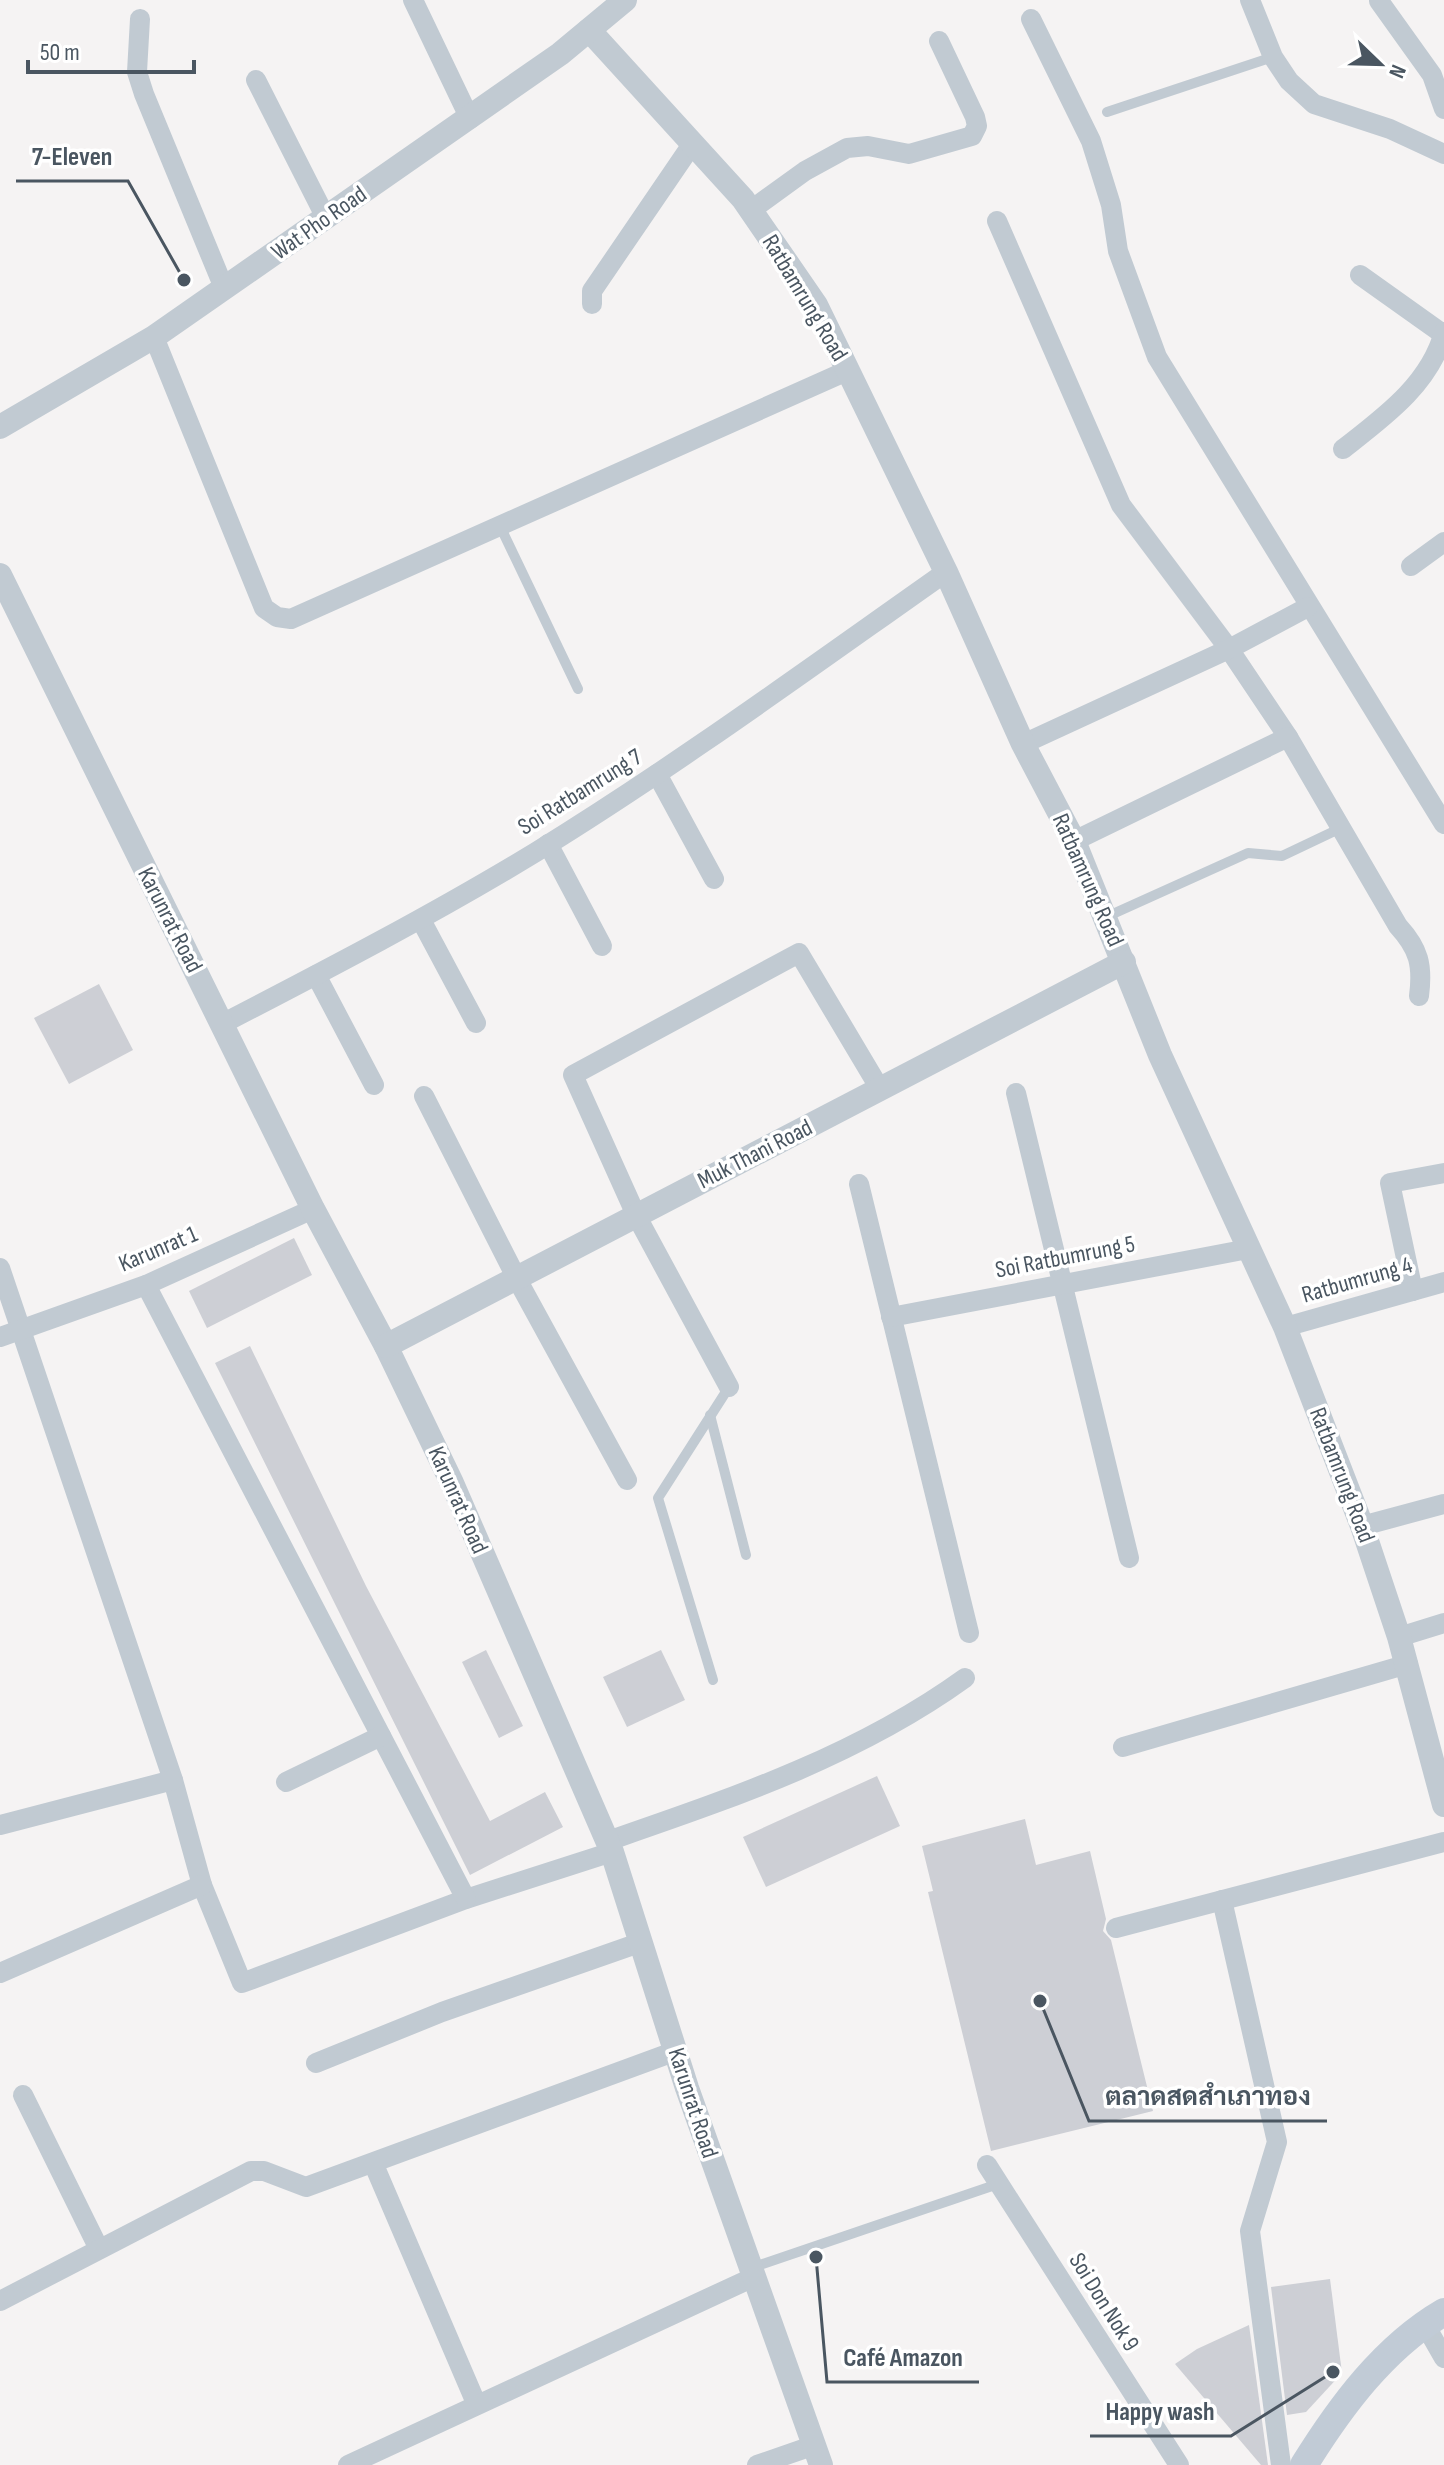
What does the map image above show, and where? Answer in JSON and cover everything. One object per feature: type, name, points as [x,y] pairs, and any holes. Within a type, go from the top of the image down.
[{"type":"main road","points":[[1312,2461],[1342,2404],[1434,2317]]},
{"type":"street","points":[[413,0],[470,119]]},
{"type":"street","name":"Wat Pho Road","points":[[0,427],[154,337],[470,119],[625,0]]},
{"type":"street","points":[[1250,0],[1273,57],[1289,81],[1314,104],[1390,129],[1444,154]]},
{"type":"street","points":[[1379,1],[1432,75],[1444,109]]},
{"type":"street","points":[[140,19],[137,72],[224,288]]},
{"type":"street","points":[[1031,19],[1091,141],[1111,205],[1118,251],[1157,357],[1444,824]]},
{"type":"street","name":"Ratbamrung Road","points":[[589,30],[751,210],[816,305],[849,370],[946,572],[1023,744],[1074,841],[1160,1055],[1285,1327],[1362,1526],[1408,1664],[1444,1805]]},
{"type":"street","points":[[751,210],[805,171],[847,148],[868,146],[909,154],[972,136],[977,126],[975,117],[939,41]]},
{"type":"street","points":[[256,80],[326,218]]},
{"type":"street","points":[[592,304],[592,291],[693,143]]},
{"type":"street","points":[[997,221],[1121,505],[1229,649],[1288,737],[1398,926],[1414,944],[1423,967],[1419,996]]},
{"type":"street","points":[[1343,449],[1396,406],[1420,379],[1439,352],[1444,333],[1360,275]]},
{"type":"street","points":[[154,337],[264,608],[277,617],[291,619],[849,370]]},
{"type":"street","points":[[1411,566],[1444,542]]},
{"type":"street","name":"Soi Ratbamrung 7","points":[[222,1024],[421,920],[548,844],[657,774],[946,572]]},
{"type":"street","name":"Karunrat Road","points":[[0,575],[91,766],[313,1209],[386,1346],[452,1483],[610,1846],[639,1943],[816,2456]]},
{"type":"street","points":[[1023,744],[1229,649],[1308,607]]},
{"type":"street","points":[[1074,841],[1288,737]]},
{"type":"street","points":[[657,774],[714,879]]},
{"type":"street","points":[[548,844],[602,946]]},
{"type":"street","points":[[421,920],[476,1023]]},
{"type":"street","points":[[729,1387],[636,1215],[573,1075],[799,953],[880,1089]]},
{"type":"street","name":"Muk Thani Road","points":[[386,1346],[1124,962]]},
{"type":"street","points":[[316,975],[374,1085]]},
{"type":"street","points":[[1016,1093],[1129,1558]]},
{"type":"street","points":[[424,1096],[517,1279],[627,1480]]},
{"type":"street","points":[[1413,1291],[1390,1183],[1444,1173]]},
{"type":"street","points":[[859,1184],[969,1633]]},
{"type":"street","name":"Karunrat 1","points":[[0,1337],[146,1285],[313,1209]]},
{"type":"street","name":"Soi Ratbumrung 5","points":[[891,1317],[1248,1249]]},
{"type":"street","points":[[0,1268],[173,1780],[202,1885],[242,1983],[758,1789],[885,1731],[965,1678]]},
{"type":"street","name":"Ratbumrung 4","points":[[1285,1327],[1444,1282]]},
{"type":"street","points":[[146,1285],[466,1899]]},
{"type":"street","points":[[1362,1526],[1444,1504]]},
{"type":"street","points":[[1399,1637],[1444,1623]]},
{"type":"street","points":[[1123,1747],[1408,1664]]},
{"type":"street","points":[[286,1782],[381,1736]]},
{"type":"street","points":[[0,1825],[173,1780]]},
{"type":"street","points":[[1116,1928],[1444,1842]]},
{"type":"street","points":[[0,1973],[202,1885]]},
{"type":"street","points":[[1222,1900],[1277,2142],[1250,2231],[1281,2465]]},
{"type":"street","points":[[316,2063],[442,2012],[639,1943]]},
{"type":"street","points":[[0,2301],[251,2171],[264,2171],[306,2187],[374,2165],[676,2051]]},
{"type":"street","points":[[23,2095],[99,2249]]},
{"type":"street","points":[[374,2165],[476,2403]]},
{"type":"street","name":"Soi Don Nok 9","points":[[987,2165],[1179,2465]]},
{"type":"street","points":[[348,2465],[753,2273]]},
{"type":"street","points":[[1434,2317],[1444,2358]]},
{"type":"street","points":[[757,2465],[816,2456]]},
{"type":"lane","points":[[1107,112],[1273,57]]},
{"type":"lane","points":[[500,526],[578,689]]},
{"type":"lane","points":[[1106,917],[1248,853],[1282,856],[1341,828]]},
{"type":"lane","points":[[713,1680],[658,1498],[729,1387]]},
{"type":"lane","points":[[710,1415],[746,1555]]},
{"type":"lane","points":[[753,2273],[998,2184]]},
{"type":"building","points":[[99,984],[133,1050],[69,1084],[34,1018]]},
{"type":"building","points":[[294,1238],[312,1275],[207,1328],[189,1291]]},
{"type":"building","points":[[250,1346],[366,1586],[490,1821],[545,1792],[563,1827],[470,1875],[215,1363]]},
{"type":"building","points":[[486,1650],[523,1726],[499,1738],[462,1662]]},
{"type":"building","points":[[661,1650],[685,1700],[627,1727],[603,1677]]},
{"type":"building","points":[[877,1776],[900,1826],[766,1887],[743,1837]]},
{"type":"building","points":[[1025,1819],[1036,1865],[1090,1851],[1106,1919],[1103,1931],[1111,1940],[1153,2111],[991,2151],[928,1892],[933,1891],[922,1846]]},
{"type":"building","points":[[1330,2279],[1342,2373],[1306,2412],[1287,2415],[1271,2287]]},
{"type":"building","points":[[1249,2325],[1268,2465],[1261,2465],[1175,2364],[1197,2349]]},
{"type":"place","name":"7-Eleven","points":[[184,280]]},
{"type":"place","name":"ตลาดสดสำเภาทอง","points":[[1040,2001]]},
{"type":"place","name":"Café Amazon","points":[[816,2257]]},
{"type":"place","name":"Happy wash","points":[[1333,2372]]}]
